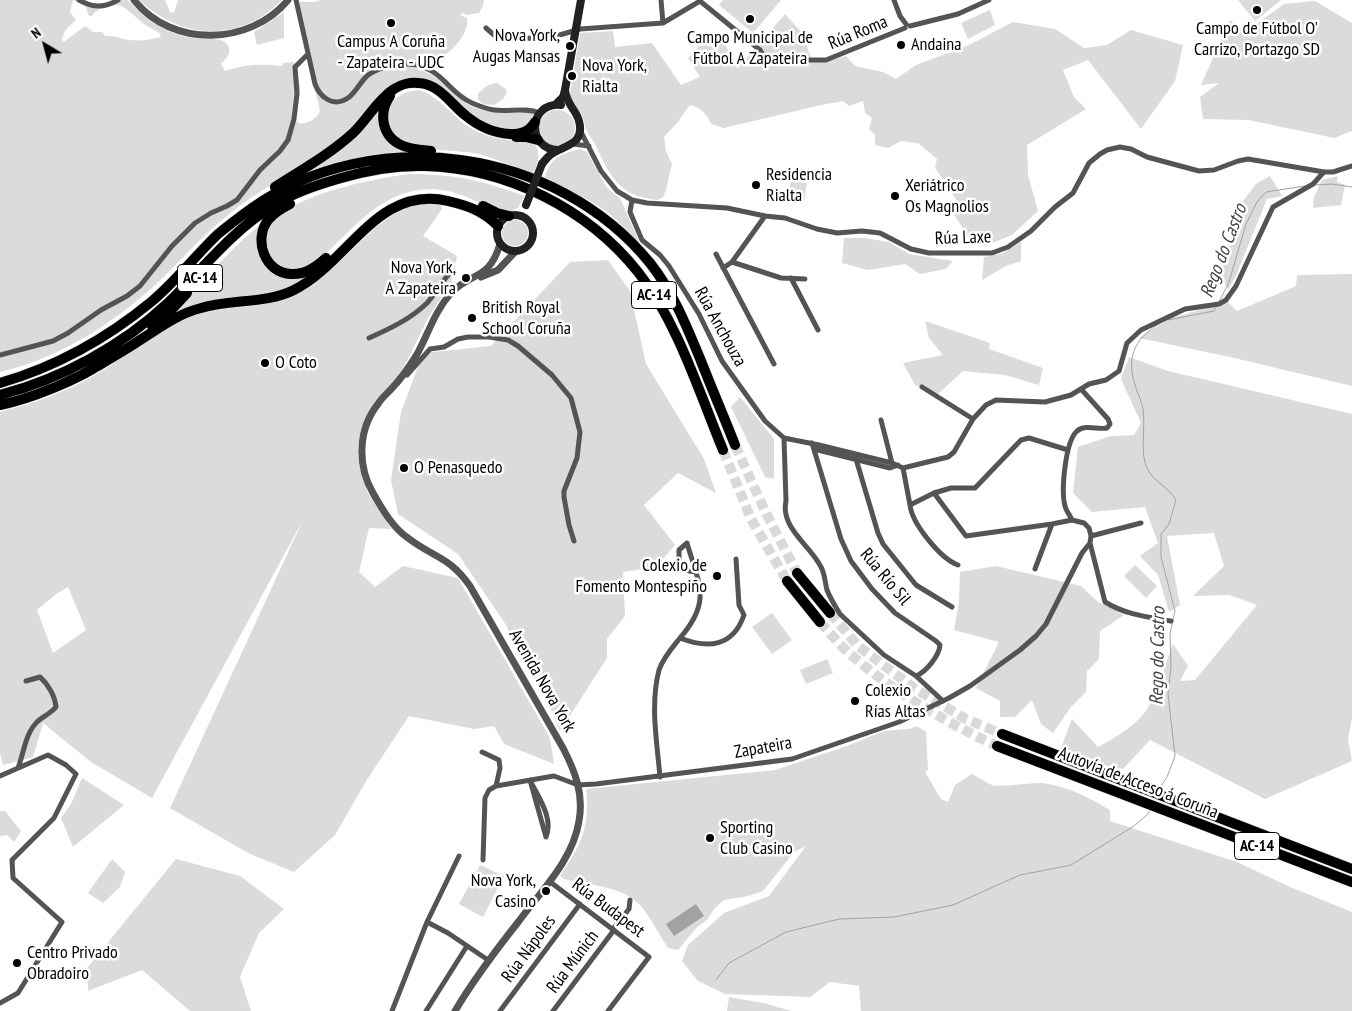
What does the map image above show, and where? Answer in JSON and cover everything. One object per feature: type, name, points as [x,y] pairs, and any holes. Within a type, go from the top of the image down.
[{"type":"highway","points":[[220,234],[228,221],[243,209],[341,144],[367,119],[385,97],[399,86],[415,82],[428,85],[440,92],[475,123],[486,129],[498,132],[522,133],[532,128],[537,117]]},
{"type":"highway","points":[[504,169],[472,156],[426,151],[399,144],[393,140],[384,126],[385,104],[389,98],[401,89],[422,86],[434,92],[467,121],[482,131],[499,136],[526,137],[540,142]]},
{"type":"highway","name":"AC-14","points":[[0,383],[24,376],[80,350],[119,327],[152,301],[220,234],[253,208],[296,183],[334,169],[368,161],[394,157],[434,157],[474,161],[504,169],[544,184],[589,208],[622,232],[651,264],[678,310],[735,445]]},
{"type":"highway","name":"AC-14","points":[[0,395],[67,370],[123,339],[146,323],[170,301],[228,240],[272,206],[303,190],[332,180],[379,169],[424,166],[447,167],[483,173],[542,195],[564,207],[600,233],[623,254],[651,290],[673,330],[723,450]]},
{"type":"highway","points":[[332,180],[320,189],[282,208],[267,222],[262,231],[262,250],[272,266],[283,273],[301,273],[317,266],[383,206],[408,194],[428,192],[450,195],[513,215]]},
{"type":"highway","name":"AC-14","points":[[0,406],[42,392],[98,366],[136,340],[172,309],[235,241],[256,222],[299,196],[303,190]]},
{"type":"highway","points":[[98,366],[173,319],[186,313],[215,304],[275,297],[294,290],[313,278],[382,214],[399,204],[425,198],[444,200],[476,209],[487,215],[498,226]]},
{"type":"highway","points":[[0,379],[24,376]]},
{"type":"highway","points":[[797,573],[830,613]]},
{"type":"highway","points":[[787,582],[820,622]]},
{"type":"highway","name":"Autovía de Acceso á Coruña","points":[[1002,734],[1352,868]]},
{"type":"highway","name":"Autovía de Acceso á Coruña","points":[[997,746],[1352,882]]},
{"type":"main road","points":[[526,205],[513,215],[504,218],[498,226],[497,235],[500,244],[510,251],[515,252],[525,249],[532,241],[533,231],[528,220],[526,205],[542,164],[551,154],[573,144],[577,140],[580,130],[579,119],[566,98],[566,90],[581,0]]},
{"type":"main road","points":[[542,164],[540,142],[536,134],[537,117],[544,108],[556,104],[563,97],[566,90]]},
{"type":"main road","points":[[556,104],[573,110]]},
{"type":"main road","points":[[540,142],[548,148],[560,150]]},
{"type":"main road","points":[[513,215],[528,220]]},
{"type":"street","points":[[79,0],[91,6],[99,7],[118,0]]},
{"type":"street","points":[[134,0],[148,14],[168,26],[189,33],[210,36],[233,33],[258,24],[273,15],[288,0]]},
{"type":"street","points":[[296,0],[318,90],[326,100],[333,102],[348,98],[363,80],[376,70],[399,63],[422,66],[436,73],[460,96],[485,108],[494,110],[531,109],[537,117]]},
{"type":"street","points":[[661,0],[663,23]]},
{"type":"street","name":"Rúa Roma","points":[[486,28],[494,34],[546,39],[577,30],[663,23],[700,0],[763,54],[826,60],[907,26],[900,16],[894,0]]},
{"type":"street","points":[[907,26],[958,14],[989,0]]},
{"type":"street","points":[[0,354],[53,341],[101,310],[127,296],[140,286],[172,246],[195,223],[237,200],[260,170],[280,151],[288,140],[298,94],[295,66],[308,54]]},
{"type":"street","name":"Rúa Laxe","points":[[580,130],[608,181],[617,191],[632,200],[647,203],[727,208],[785,218],[817,230],[837,233],[862,231],[880,233],[910,249],[929,253],[992,253],[1008,247],[1031,231],[1055,207],[1073,193],[1089,163],[1100,154],[1120,147],[1131,149],[1147,157],[1199,171],[1214,170],[1248,159],[1324,172],[1333,172],[1352,166]]},
{"type":"street","points":[[573,144],[589,146]]},
{"type":"street","points":[[812,443],[818,450],[890,468],[948,457],[954,452],[973,420],[986,405],[996,400],[1045,402],[1071,394],[1089,384],[1106,380],[1119,371],[1127,343],[1140,330],[1185,309],[1219,304],[1226,300],[1236,286],[1273,207],[1313,184],[1324,172]]},
{"type":"street","name":"Rúa Anchouza","points":[[632,200],[630,212],[642,240],[660,255],[669,266],[699,314],[722,361],[732,376],[765,422],[784,438]]},
{"type":"street","points":[[723,268],[732,262],[765,216]]},
{"type":"street","name":"Avenida Nova York","points":[[394,387],[416,356],[445,300],[460,286],[492,264],[500,244]]},
{"type":"street","name":"Avenida Nova York","points":[[473,278],[498,270],[515,252]]},
{"type":"street","points":[[716,254],[774,364]]},
{"type":"street","points":[[732,262],[781,278],[805,279]]},
{"type":"street","points":[[369,338],[408,318],[426,304],[449,274],[454,273]]},
{"type":"street","points":[[790,278],[818,330]]},
{"type":"street","name":"Avenida Nova York","points":[[455,1011],[488,960],[562,863],[576,835],[580,820],[578,785],[576,775],[563,748],[466,580],[452,564],[407,538],[392,522],[371,491],[366,479],[361,455],[365,430],[376,405],[430,349],[444,347],[458,339],[468,337],[499,338],[518,346],[544,367],[562,386],[571,398],[575,408],[580,432],[577,458],[564,491],[574,541]]},
{"type":"street","points":[[922,387],[973,420]]},
{"type":"street","points":[[1072,520],[1065,508],[1062,491],[1068,450],[1078,430],[1107,428],[1110,424],[1108,419],[1081,389]]},
{"type":"street","points":[[881,420],[898,465],[915,521],[950,562],[958,565]]},
{"type":"street","points":[[898,465],[812,443],[784,438],[786,502],[784,511],[787,520],[822,568],[828,591],[840,614],[884,655],[916,676],[943,701]]},
{"type":"street","points":[[910,505],[934,493],[951,488],[975,488],[1021,440],[1029,438],[1068,450]]},
{"type":"street","name":"Rúa Río Sil","points":[[812,443],[841,539],[851,561],[872,589],[895,613],[940,645],[940,650],[925,671],[916,676]]},
{"type":"street","points":[[856,459],[883,544],[916,585],[952,608]]},
{"type":"street","points":[[934,493],[966,536],[1072,520],[1084,523],[1090,528],[1090,543],[1105,602],[1134,615],[1171,621]]},
{"type":"street","points":[[1091,536],[1141,523]]},
{"type":"street","points":[[1034,569],[1052,524]]},
{"type":"street","points":[[660,777],[654,710],[660,668],[672,646],[699,611],[701,592],[699,582],[686,543],[679,550],[678,562],[684,570],[695,572]]},
{"type":"street","name":"Zapateira","points":[[578,785],[660,777],[792,759],[899,722],[970,686],[1036,636],[1046,624],[1082,554],[1090,543]]},
{"type":"street","points":[[680,638],[695,644],[705,645],[718,643],[732,636],[744,615],[739,605],[736,559]]},
{"type":"street","points":[[18,768],[31,729],[56,707],[55,700],[40,677],[26,681]]},
{"type":"street","points":[[482,752],[499,760],[500,768],[496,786]]},
{"type":"street","points":[[0,776],[48,755],[66,765],[76,774],[54,818],[12,860],[13,878],[62,922],[18,994],[0,1003]]},
{"type":"street","points":[[484,860],[485,798],[489,790],[496,786],[554,776],[578,785]]},
{"type":"street","points":[[530,780],[549,822],[549,830],[546,837],[532,790],[530,780]]},
{"type":"street","points":[[392,1011],[427,922],[459,856]]},
{"type":"street","name":"Rúa Budapest","points":[[550,881],[649,957],[608,1011]]},
{"type":"street","name":"Rúa Múnich","points":[[553,1011],[629,909],[630,900]]},
{"type":"street","name":"Rúa Nápoles","points":[[500,1011],[580,904]]},
{"type":"street","points":[[427,922],[488,960]]},
{"type":"street","points":[[426,1011],[467,946]]},
{"type":"shaded area","points":[[0,0],[73,0],[83,0],[97,5],[114,0],[128,0],[149,20],[174,33],[197,39],[221,40],[227,44],[229,47],[228,55],[221,64],[225,71],[253,65],[282,66],[283,63],[293,62],[297,65],[300,86],[295,120],[300,124],[312,120],[320,111],[295,2],[315,2],[320,0],[484,0],[479,13],[466,15],[463,13],[460,15],[467,18],[467,25],[461,39],[450,51],[430,63],[406,66],[433,76],[448,86],[464,102],[478,109],[501,112],[532,112],[535,115],[527,127],[511,129],[491,126],[410,79],[368,117],[334,144],[228,215],[154,286],[120,314],[82,339],[42,359],[0,372]],"holes":[[[73,0],[85,5],[89,16],[92,16],[100,9],[119,5],[161,34],[160,37],[145,40],[129,40],[105,36],[102,32],[93,32],[85,26],[64,42],[62,40],[65,31],[76,20],[70,12]]]},
{"type":"shaded area","points":[[139,0],[165,0],[170,12],[174,13],[178,0],[282,0],[266,14],[248,24],[230,29],[211,31],[192,29],[174,23],[156,13]]},
{"type":"shaded area","name":"Campo Municipal de Fútbol A Zapateira","points":[[723,0],[781,0],[753,33],[719,5]]},
{"type":"shaded area","name":"Campo de Fútbol O' Carrizo, Portazgo SD","points":[[1238,0],[1281,0],[1255,21]]},
{"type":"shaded area","points":[[1315,1],[1352,23],[1352,131],[1334,138],[1249,120],[1203,119],[1200,97],[1219,83],[1201,85],[1230,20],[1245,32],[1284,4]]},
{"type":"shaded area","points":[[990,10],[995,25],[968,39],[961,23]]},
{"type":"shaded area","points":[[284,12],[284,38],[257,45],[254,32]]},
{"type":"shaded area","points":[[785,14],[802,33],[811,58],[832,60],[846,56],[855,66],[883,72],[896,79],[916,65],[967,46],[1013,22],[1055,29],[1084,48],[1107,45],[1131,30],[1183,45],[1175,81],[1141,129],[1088,60],[1063,70],[1074,97],[1086,109],[1027,145],[1028,175],[1038,211],[1012,235],[985,246],[970,239],[953,213],[960,205],[935,168],[937,159],[918,143],[901,141],[888,148],[875,145],[875,135],[869,129],[872,118],[865,113],[863,101],[849,106],[843,101],[821,105],[724,128],[711,124],[703,111],[690,105],[664,137],[666,151],[672,164],[663,197],[658,200],[645,198],[625,190],[606,167],[570,95],[580,33],[613,31],[615,47],[652,43],[681,85],[700,77],[688,58],[704,41],[713,48],[724,41],[734,65],[738,68]]},
{"type":"shaded area","points":[[497,83],[507,90],[504,97],[494,105],[483,104],[478,99],[478,94],[491,84]]},
{"type":"shaded area","points":[[419,90],[439,101],[469,127],[484,135],[534,143],[539,154],[533,174],[479,154],[426,148],[401,140],[393,132],[388,121],[388,109],[400,95]]},
{"type":"shaded area","points":[[383,103],[381,127],[412,152],[354,159],[299,175]]},
{"type":"shaded area","points":[[557,110],[564,111],[570,115],[574,121],[574,135],[570,141],[564,145],[557,146],[550,145],[544,141],[540,135],[539,128],[540,121],[544,115],[550,111]]},
{"type":"shaded area","points":[[580,149],[587,152],[607,188],[620,198],[640,244],[626,229],[600,207],[544,178],[553,161],[567,153]]},
{"type":"shaded area","points":[[408,174],[439,175],[467,179],[524,196],[518,208],[510,212],[448,191],[427,189],[408,192],[376,208],[318,261],[308,267],[290,270],[282,268],[271,258],[266,244],[266,237],[272,223],[283,213],[316,196],[335,190],[355,184]]},
{"type":"shaded area","points":[[1270,176],[1282,196],[1267,199],[1236,276],[1228,290],[1221,275],[1241,204],[1256,184]]},
{"type":"shaded area","points":[[1338,176],[1337,182],[1345,185],[1341,205],[1313,208],[1314,197],[1322,180]]},
{"type":"shaded area","points":[[791,180],[807,183],[804,202],[787,200]]},
{"type":"shaded area","points":[[423,202],[441,203],[442,209],[423,236],[457,256],[451,283],[428,318],[396,380],[372,406],[364,422],[358,446],[359,465],[367,491],[391,529],[369,528],[359,572],[375,587],[403,566],[458,578],[550,738],[554,764],[504,744],[494,726],[474,729],[409,716],[368,778],[335,835],[294,872],[248,853],[170,808],[303,520],[152,798],[91,762],[43,723],[33,757],[3,765],[0,753],[0,412],[49,397],[84,381],[164,330],[188,318],[216,310],[258,305],[286,299],[299,293],[315,283],[389,217]],"holes":[[[68,587],[86,630],[53,653],[37,610],[56,594]]]},
{"type":"shaded area","points":[[267,218],[261,229],[274,271],[316,270],[290,287],[278,291],[167,318],[235,247]]},
{"type":"shaded area","points":[[515,220],[524,224],[528,233],[524,242],[515,246],[506,242],[502,233],[506,224]]},
{"type":"shaded area","points":[[844,238],[864,238],[889,242],[909,254],[953,261],[946,269],[920,274],[905,264],[868,270],[842,263]]},
{"type":"shaded area","points":[[1021,242],[1021,261],[1006,266],[982,280],[984,257],[1001,254]]},
{"type":"shaded area","points":[[608,260],[630,291],[646,364],[704,459],[716,493],[678,473],[644,505],[675,545],[656,567],[623,572],[625,616],[607,639],[607,658],[560,731],[549,705],[524,663],[506,625],[458,554],[398,514],[391,480],[401,412],[423,353],[491,346],[570,262]]},
{"type":"shaded area","points":[[1352,274],[1352,386],[1139,338],[1171,318],[1228,302],[1237,311],[1296,286],[1297,275]]},
{"type":"shaded area","points":[[925,321],[990,343],[989,349],[1043,368],[1039,385],[1005,375],[963,371],[938,394],[915,385],[903,363],[943,355],[929,338]]},
{"type":"shaded area","points":[[1129,357],[1168,371],[1352,414],[1352,718],[1348,739],[1352,761],[1265,799],[1150,740],[1123,769],[1089,762],[1061,748],[1072,719],[1098,747],[1137,721],[1152,701],[1173,644],[1188,666],[1180,681],[1195,680],[1257,605],[1229,595],[1193,596],[1224,566],[1214,533],[1167,536],[1180,605],[1169,612],[1158,575],[1140,556],[1158,543],[1145,507],[1092,512],[1073,493],[1078,447],[1111,436],[1134,435],[1141,423],[1121,379]]},
{"type":"shaded area","points":[[740,397],[774,439],[774,479],[765,477],[731,407]]},
{"type":"shaded area","points":[[1135,565],[1157,586],[1146,598],[1124,576]]},
{"type":"shaded area","points":[[996,566],[1081,586],[1098,602],[1124,615],[1100,631],[1099,659],[1087,671],[1086,692],[1071,707],[1053,733],[1041,724],[1032,700],[1015,717],[1000,717],[1000,701],[976,688],[999,642],[954,630],[959,602],[960,572]]},
{"type":"shaded area","points":[[772,613],[792,640],[772,654],[752,627]]},
{"type":"shaded area","points":[[827,659],[833,673],[806,684],[800,670]]},
{"type":"shaded area","points":[[917,726],[926,732],[928,770],[925,772],[941,799],[948,802],[955,785],[972,774],[996,786],[1042,783],[1069,789],[1110,810],[1110,821],[1237,862],[1290,887],[1352,912],[1352,1011],[861,1011],[859,986],[830,982],[810,997],[725,994],[698,981],[682,961],[688,945],[724,913],[769,896],[806,846],[794,852],[763,891],[749,896],[724,900],[714,909],[707,920],[697,927],[678,950],[668,948],[648,915],[633,899],[615,890],[564,879],[560,876],[579,845],[585,826],[587,815],[586,789],[775,770],[847,746],[884,731],[909,729]]},
{"type":"shaded area","points":[[82,778],[124,805],[73,847],[61,818],[71,804]]},
{"type":"shaded area","points":[[0,811],[5,811],[21,831],[14,842],[7,835],[0,836]]},
{"type":"shaded area","points":[[112,859],[125,872],[120,887],[103,903],[88,893]]},
{"type":"shaded area","points":[[176,859],[240,876],[284,909],[259,933],[240,977],[251,1011],[190,1011],[142,970],[88,991],[87,968]]},
{"type":"shaded area","points":[[480,865],[504,876],[483,917],[459,904]]},
{"type":"shaded area","name":"Sporting Club Casino","points":[[696,904],[704,916],[674,936],[666,924]]},
{"type":"shaded area","points":[[729,997],[763,1003],[792,1011],[727,1011]]},
{"type":"waterway","name":"Rego do Castro","points":[[1314,185],[1332,184],[1352,187]]},
{"type":"waterway","name":"Rego do Castro","points":[[1219,302],[1229,282],[1246,224],[1257,202],[1266,192],[1305,186]]},
{"type":"waterway","name":"Rego do Castro","points":[[1168,320],[1214,311],[1217,306]]},
{"type":"waterway","name":"Rego do Castro","points":[[1158,790],[1167,777],[1175,756],[1168,694],[1171,667],[1170,634],[1175,611],[1161,557],[1161,534],[1169,524],[1176,500],[1154,478],[1145,464],[1143,409],[1133,377],[1132,359],[1138,343],[1150,330],[1159,324]]},
{"type":"waterway","name":"Rego do Castro","points":[[716,980],[729,963],[786,932],[839,919],[894,917],[953,905],[1020,875],[1071,865],[1134,826],[1150,810]]},
{"type":"tunnel","points":[[735,445],[765,511],[797,573]]},
{"type":"tunnel","points":[[723,450],[751,519],[787,581]]},
{"type":"tunnel","points":[[830,613],[858,646],[914,688],[966,719],[1002,734]]},
{"type":"tunnel","points":[[820,622],[849,653],[901,693],[958,727],[997,746]]},
{"type":"place","name":"Campo de Fútbol O' Carrizo, Portazgo SD","points":[[1257,10]]},
{"type":"place","name":"Campo Municipal de Fútbol A Zapateira","points":[[750,19]]},
{"type":"place","name":"Campus A Coruña - Zapateira - UDC","points":[[391,23]]},
{"type":"place","name":"Andaina","points":[[901,45]]},
{"type":"place","name":"Nova York, Augas Mansas","points":[[570,46]]},
{"type":"place","name":"Nova York, Rialta","points":[[572,76]]},
{"type":"place","name":"Residencia Rialta","points":[[756,185]]},
{"type":"place","name":"Xeriátrico Os Magnolios","points":[[895,196]]},
{"type":"place","name":"Nova York, A Zapateira","points":[[466,278]]},
{"type":"place","name":"British Royal School Coruña","points":[[472,318]]},
{"type":"place","name":"O Coto","points":[[265,363]]},
{"type":"place","name":"O Penasquedo","points":[[404,468]]},
{"type":"place","name":"Colexio de Fomento Montespiño","points":[[717,576]]},
{"type":"place","name":"Colexio Rías Altas","points":[[855,701]]},
{"type":"place","name":"Sporting Club Casino","points":[[710,838]]},
{"type":"place","name":"Nova York, Casino","points":[[546,891]]},
{"type":"place","name":"Centro Privado Obradoiro","points":[[17,963]]}]
